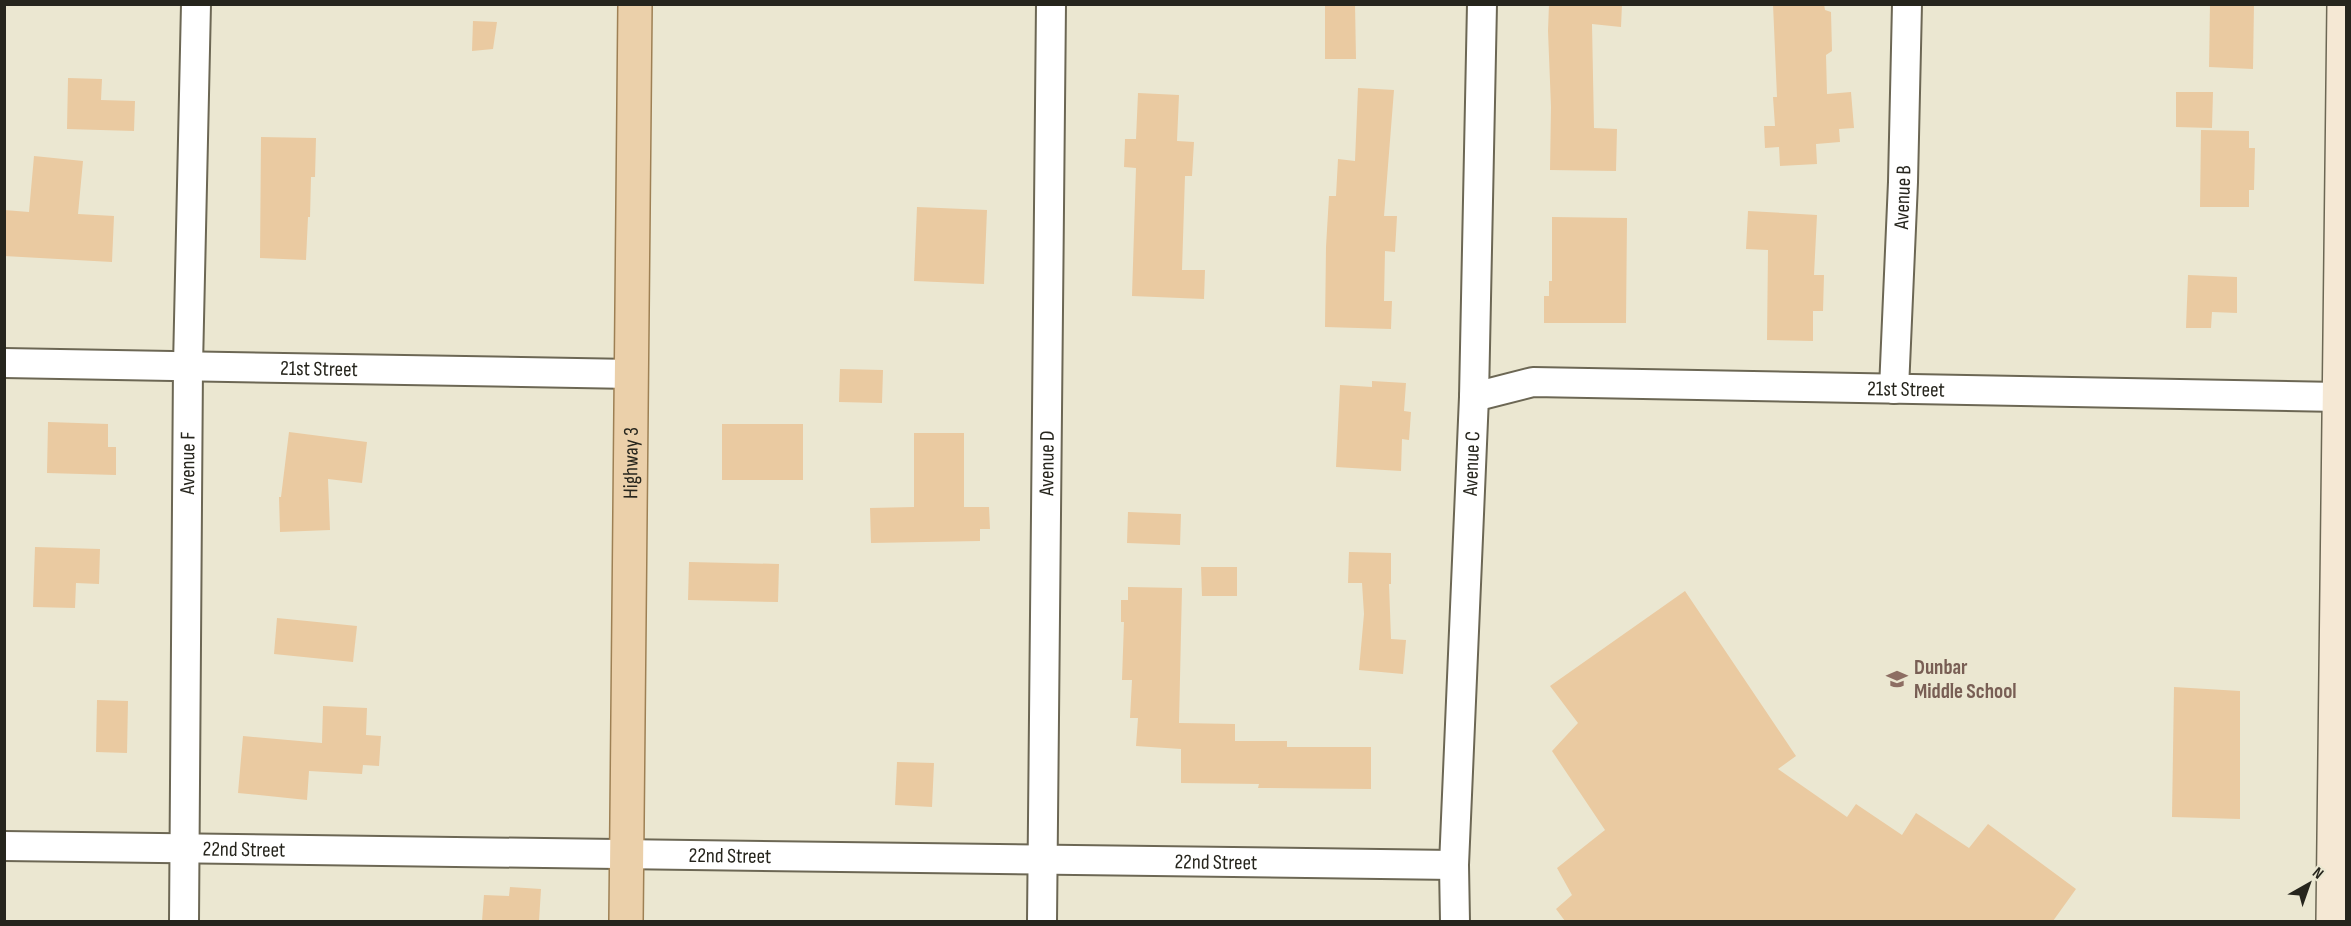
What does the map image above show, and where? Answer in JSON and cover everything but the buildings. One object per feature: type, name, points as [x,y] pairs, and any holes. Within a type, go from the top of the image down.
[{"type":"main road","name":"Highway 3","points":[[626,921],[635,4]]},
{"type":"street","name":"Avenue F","points":[[184,921],[188,366],[196,4]]},
{"type":"street","name":"Avenue D","points":[[1042,921],[1051,4]]},
{"type":"street","name":"Avenue C","points":[[1455,921],[1454,865],[1474,397],[1482,4]]},
{"type":"street","name":"Avenue B","points":[[1894,389],[1903,182],[1907,4]]},
{"type":"street","points":[[2333,921],[2344,4]]},
{"type":"street","name":"21st Street","points":[[4,363],[632,374]]},
{"type":"street","name":"21st Street","points":[[1474,397],[1533,382],[2339,397]]},
{"type":"street","name":"22nd Street","points":[[4,846],[1454,865]]},
{"type":"place","name":"Dunbar Middle School","points":[[1897,679]]}]
